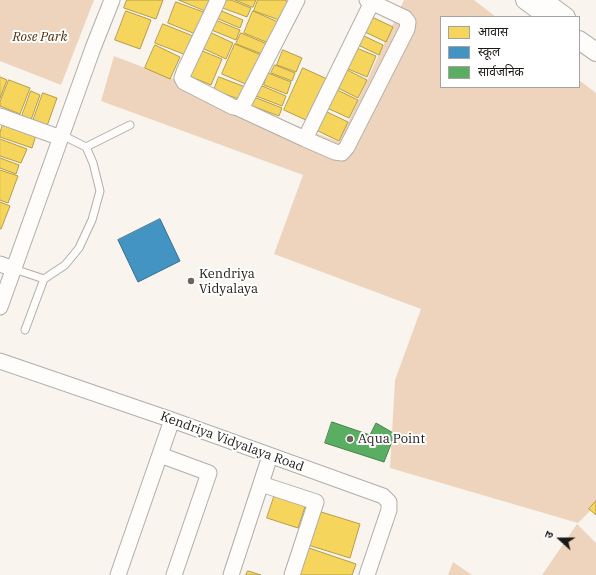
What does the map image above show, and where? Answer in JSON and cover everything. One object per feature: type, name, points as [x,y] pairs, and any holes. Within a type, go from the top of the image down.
[{"type":"street","points":[[1,304],[7,266],[61,136],[112,0]]},
{"type":"street","points":[[218,0],[184,72],[182,78],[184,82],[233,107],[238,108],[305,139],[335,152],[342,152],[347,147],[408,29],[408,22],[405,18],[369,1],[305,139]]},
{"type":"street","points":[[238,108],[243,105],[297,0]]},
{"type":"street","points":[[525,0],[547,16]]},
{"type":"street","points":[[543,0],[565,16]]},
{"type":"street","points":[[580,28],[596,39]]},
{"type":"street","points":[[580,41],[596,52]]},
{"type":"street","points":[[0,116],[61,136]]},
{"type":"street","name":"Kendriya Vidyalaya Road","points":[[0,361],[172,420],[383,496],[389,502],[389,510],[367,575]]},
{"type":"street","points":[[118,575],[172,420]]},
{"type":"street","points":[[160,455],[209,473],[174,575]]},
{"type":"street","points":[[231,575],[270,456]]},
{"type":"street","points":[[261,484],[316,502],[292,575]]},
{"type":"lane","points":[[86,147],[130,125]]},
{"type":"lane","points":[[25,330],[44,279],[65,265],[79,248],[92,220],[100,191],[93,163],[86,147],[61,136]]},
{"type":"lane","points":[[7,266],[44,279]]},
{"type":"green space","name":"Rose Park","points":[[0,0],[94,0],[61,85],[0,61]]},
{"type":"green space","points":[[404,0],[474,0],[495,16],[440,16],[440,88],[580,88],[580,81],[596,93],[596,505],[578,523],[390,468],[395,380],[421,309],[274,254],[303,175],[101,101],[114,56],[339,142]]},
{"type":"green space","points":[[577,524],[596,543],[596,575],[542,575]]},
{"type":"green space","points":[[453,562],[472,575],[448,575]]},
{"type":"building: आवास","points":[[127,0],[163,0],[156,19],[124,8]]},
{"type":"building: आवास","points":[[179,0],[216,0],[211,13]]},
{"type":"building: आवास","points":[[223,0],[231,0],[251,8],[247,17],[220,7]]},
{"type":"building: आवास","points":[[235,0],[256,0],[253,7]]},
{"type":"building: आवास","points":[[258,0],[284,0],[289,2],[282,21],[254,11]]},
{"type":"building: आवास","points":[[176,2],[206,13],[198,35],[168,23]]},
{"type":"building: आवास","points":[[217,9],[243,20],[240,28],[214,17]]},
{"type":"building: आवास","points":[[126,11],[151,20],[140,49],[115,40]]},
{"type":"building: आवास","points":[[253,11],[280,23],[271,44],[244,33]]},
{"type":"building: आवास","points":[[372,17],[393,27],[386,42],[365,32]]},
{"type":"building: आवास","points":[[213,19],[240,30],[236,40],[209,29]]},
{"type":"building: आवास","points":[[163,24],[193,36],[186,55],[155,43]]},
{"type":"building: आवास","points":[[207,31],[233,43],[226,59],[200,47]]},
{"type":"building: आवास","points":[[241,33],[267,44],[262,54],[236,44]]},
{"type":"building: आवास","points":[[362,35],[383,45],[379,55],[358,45]]},
{"type":"building: आवास","points":[[235,44],[261,55],[248,85],[222,74]]},
{"type":"building: आवास","points":[[155,45],[180,57],[170,79],[145,68]]},
{"type":"building: आवास","points":[[354,47],[376,56],[367,77],[346,68]]},
{"type":"building: आवास","points":[[200,50],[222,59],[211,85],[189,76]]},
{"type":"building: आवास","points":[[283,50],[302,58],[296,72],[277,65]]},
{"type":"building: आवास","points":[[275,65],[295,73],[292,81],[271,73]]},
{"type":"building: आवास","points":[[303,68],[327,79],[308,121],[284,110]]},
{"type":"building: आवास","points":[[347,70],[367,80],[358,98],[338,88]]},
{"type":"building: आवास","points":[[268,73],[291,82],[287,94],[264,85]]},
{"type":"building: आवास","points":[[0,77],[7,80],[0,98]]},
{"type":"building: आवास","points":[[219,77],[248,88],[244,101],[214,90]]},
{"type":"building: आवास","points":[[9,80],[30,88],[20,114],[0,106],[0,102]]},
{"type":"building: आवास","points":[[260,85],[286,96],[282,106],[256,96]]},
{"type":"building: आवास","points":[[333,88],[358,100],[349,118],[325,107]]},
{"type":"building: आवास","points":[[31,91],[40,95],[31,120],[22,116]]},
{"type":"building: आवास","points":[[43,93],[57,98],[47,126],[33,121]]},
{"type":"building: आवास","points":[[254,97],[282,108],[279,116],[252,106]]},
{"type":"building: आवास","points":[[325,111],[348,122],[339,141],[316,130]]},
{"type":"building: आवास","points":[[3,124],[36,135],[32,148],[0,137]]},
{"type":"building: आवास","points":[[0,139],[27,149],[21,163],[0,156]]},
{"type":"building: आवास","points":[[0,158],[19,165],[16,174],[0,168]]},
{"type":"building: आवास","points":[[0,170],[18,176],[8,203],[0,200]]},
{"type":"building: आवास","points":[[0,202],[10,206],[1,229],[0,229]]},
{"type":"building: आवास","points":[[275,494],[306,504],[298,528],[267,518]]},
{"type":"building: आवास","points":[[596,501],[596,515],[589,509]]},
{"type":"building: आवास","points":[[318,511],[360,524],[350,558],[308,545]]},
{"type":"building: आवास","points":[[306,547],[356,564],[352,575],[296,575]]},
{"type":"building: आवास","points":[[248,571],[261,575],[246,575]]},
{"type":"building: स्कूल","points":[[160,219],[180,261],[138,282],[118,240]]},
{"type":"building: सार्वजनिक","points":[[332,422],[370,435],[376,423],[395,434],[384,462],[325,443]]},
{"type":"place","name":"Kendriya Vidyalaya","points":[[191,281]]},
{"type":"place","name":"Aqua Point","points":[[350,439]]}]
